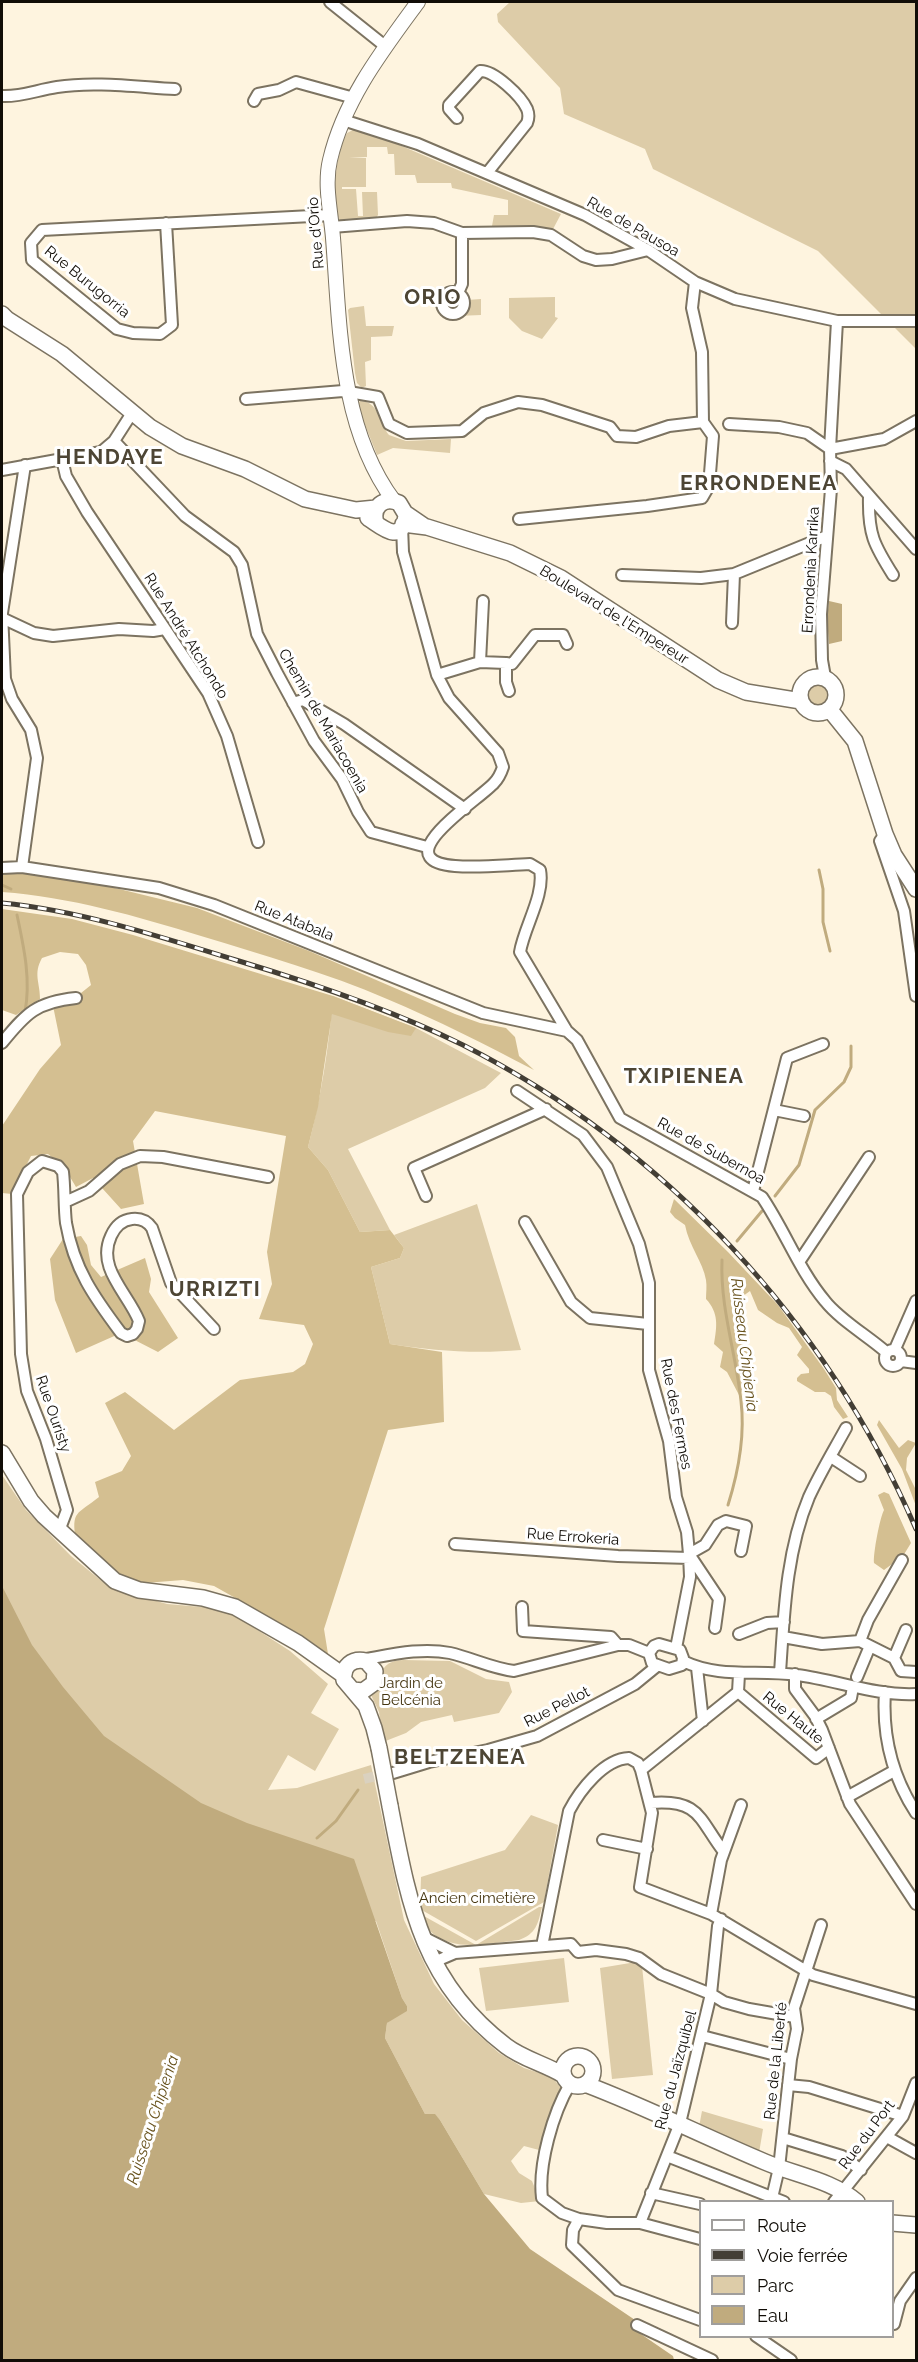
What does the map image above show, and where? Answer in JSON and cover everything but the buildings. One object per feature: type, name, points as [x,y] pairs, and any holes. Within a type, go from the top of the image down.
[{"type":"main road","points":[[2,314],[62,354],[150,427],[182,446],[245,470],[304,499],[391,516]]},
{"type":"main road","name":"Boulevard de l'Empereur","points":[[391,516],[510,553],[561,578],[718,680],[746,692],[801,701],[806,709],[814,713],[830,710]]},
{"type":"main road","points":[[801,701],[800,692],[803,684],[809,679],[817,676],[825,677],[833,683],[837,692],[836,702],[830,710],[855,741],[885,834],[894,855],[916,889]]},
{"type":"main road","points":[[2,1454],[31,1501],[59,1532],[115,1581],[139,1590],[203,1598],[235,1607],[329,1663],[373,1667],[365,1685],[366,1706],[379,1748],[407,1886],[421,1935],[446,1984],[474,2020],[508,2047],[543,2064],[680,2123],[838,2196]]},
{"type":"main road","points":[[351,1666],[346,1684],[365,1685]]},
{"type":"main road","points":[[894,2223],[916,2225]]},
{"type":"street","points":[[330,2],[385,46]]},
{"type":"street","name":"Rue d'Orio","points":[[391,516],[355,423],[348,393],[328,175],[343,120],[366,74],[418,2]]},
{"type":"street","points":[[457,118],[449,110],[449,105],[480,71],[490,72],[526,106],[529,117],[527,123],[487,173]]},
{"type":"street","points":[[254,101],[258,93],[279,90],[296,82],[354,98]]},
{"type":"street","points":[[2,96],[18,97],[57,87],[78,86],[175,89]]},
{"type":"street","name":"Rue de Pausoa","points":[[343,120],[418,144],[585,215],[648,250],[695,282],[735,299],[837,321],[916,321]]},
{"type":"street","name":"Rue Burugorria","points":[[166,223],[172,325],[160,334],[133,333],[117,329],[32,260],[31,243],[42,230],[166,223],[407,221],[434,223],[462,233]]},
{"type":"street","points":[[458,293],[462,284],[462,233],[533,232],[551,235],[583,256],[596,260],[612,259],[648,250]]},
{"type":"street","points":[[519,519],[702,498],[709,486],[713,436],[703,422],[702,352],[692,308],[695,282]]},
{"type":"street","name":"Errondenia Karrika","points":[[825,677],[822,660],[821,614],[831,489],[830,448],[837,321]]},
{"type":"street","points":[[246,399],[343,391],[378,397],[389,424],[406,433],[462,432],[484,413],[518,402],[542,405],[610,427],[617,436],[636,437],[669,426],[703,422]]},
{"type":"street","points":[[2,470],[101,452],[114,441],[132,413]]},
{"type":"street","points":[[729,424],[779,427],[807,433],[830,448],[884,439],[916,422]]},
{"type":"street","name":"Chemin de Mariacoenia","points":[[114,441],[185,516],[234,552],[242,565],[257,634],[314,741],[342,779],[358,812],[371,832],[427,847]]},
{"type":"street","name":"Rue André Atchondo","points":[[62,459],[66,476],[87,512],[213,704],[227,736],[258,842]]},
{"type":"street","points":[[830,461],[846,469],[869,497],[914,542]]},
{"type":"street","points":[[22,867],[37,758],[31,730],[12,699],[5,679],[2,618],[25,465]]},
{"type":"street","points":[[869,497],[869,515],[874,545],[892,575]]},
{"type":"street","points":[[391,516],[437,675],[449,698],[498,753],[503,767],[495,783],[436,833],[427,847]]},
{"type":"street","points":[[622,575],[701,578],[734,574],[827,536]]},
{"type":"street","points":[[732,623],[734,574]]},
{"type":"street","points":[[480,662],[483,601]]},
{"type":"street","points":[[2,618],[34,633],[53,636],[119,629],[153,631],[165,629]]},
{"type":"street","points":[[437,675],[480,662],[512,664],[535,635],[563,635],[567,644]]},
{"type":"street","points":[[506,663],[506,682],[509,691]]},
{"type":"street","points":[[293,703],[303,700],[344,724],[465,809]]},
{"type":"street","points":[[885,834],[880,841],[904,911],[916,996]]},
{"type":"street","name":"Rue de Subernoa","points":[[427,847],[428,855],[434,861],[454,866],[530,864],[540,870],[542,882],[522,939],[520,952],[567,1031],[577,1040],[620,1118],[762,1197],[776,1218],[809,1281],[826,1304],[891,1351],[885,1361],[888,1365],[898,1365],[901,1361],[916,1364]]},
{"type":"street","name":"Rue Atabala","points":[[2,868],[22,867],[159,888],[214,905],[483,1013],[567,1031]]},
{"type":"street","points":[[2,1043],[25,1016],[52,1000],[76,998]]},
{"type":"street","points":[[753,1191],[787,1058],[823,1044]]},
{"type":"street","name":"Rue des Fermes","points":[[517,1091],[583,1136],[607,1167],[639,1244],[649,1282],[650,1370],[669,1441],[676,1497],[687,1532],[690,1577],[676,1648]]},
{"type":"street","points":[[426,1196],[414,1168],[546,1109]]},
{"type":"street","points":[[774,1110],[804,1116]]},
{"type":"street","points":[[65,1202],[89,1191],[120,1164],[140,1156],[163,1157],[268,1177]]},
{"type":"street","points":[[799,1262],[869,1157]]},
{"type":"street","name":"Rue Ouristy","points":[[59,1532],[67,1510],[46,1439],[27,1391],[21,1354],[17,1194],[21,1183],[34,1165],[42,1161],[51,1162],[63,1172],[69,1239],[80,1274],[121,1333],[127,1336],[133,1334],[139,1321],[108,1268],[108,1245],[113,1230],[120,1224],[135,1219],[147,1222],[152,1228],[171,1283],[214,1329]]},
{"type":"street","points":[[525,1222],[571,1302],[590,1318],[648,1324]]},
{"type":"street","points":[[891,1351],[916,1301]]},
{"type":"street","points":[[780,1673],[793,1550],[809,1497],[846,1428]]},
{"type":"street","points":[[831,1457],[860,1476]]},
{"type":"street","points":[[715,1628],[719,1599],[689,1556],[705,1545],[718,1525],[726,1521],[746,1526],[741,1551]]},
{"type":"street","name":"Rue Errokeria","points":[[455,1544],[618,1556],[689,1556]]},
{"type":"street","points":[[816,1719],[851,1698],[865,1644],[868,1620],[902,1560]]},
{"type":"street","points":[[522,1607],[523,1631],[611,1637],[618,1645]]},
{"type":"street","points":[[739,1634],[767,1623],[784,1622]]},
{"type":"street","points":[[894,1658],[906,1630]]},
{"type":"street","points":[[783,1638],[822,1644],[865,1644],[894,1658],[901,1671],[916,1672]]},
{"type":"street","points":[[659,1644],[676,1648],[682,1653],[682,1665],[675,1669],[657,1666],[652,1663],[649,1653],[654,1646],[659,1644]]},
{"type":"street","points":[[351,1666],[393,1654],[448,1653],[497,1669],[514,1671],[618,1645],[629,1645],[649,1653]]},
{"type":"street","points":[[365,1685],[393,1654]]},
{"type":"street","points":[[683,1661],[697,1668],[739,1674],[795,1674],[855,1682],[885,1692],[916,1694]]},
{"type":"street","name":"Rue Pellot","points":[[393,1773],[537,1736],[634,1684],[657,1666]]},
{"type":"street","points":[[697,1668],[703,1721]]},
{"type":"street","points":[[641,1770],[738,1692],[739,1674]]},
{"type":"street","points":[[795,1674],[795,1689],[816,1719],[850,1804],[916,1904]]},
{"type":"street","name":"Rue Haute","points":[[738,1692],[816,1758],[829,1748]]},
{"type":"street","points":[[885,1692],[883,1717],[894,1772],[916,1813]]},
{"type":"street","points":[[542,1946],[565,1823],[576,1796],[595,1776],[622,1758],[633,1759],[641,1770],[651,1803],[651,1833],[640,1887],[716,1916],[806,1972],[916,2004]]},
{"type":"street","points":[[847,1797],[894,1772]]},
{"type":"street","points":[[651,1803],[674,1803],[696,1812],[702,1817],[724,1852]]},
{"type":"street","name":"Rue du Jaïzquibel","points":[[640,2223],[680,2123],[702,2036],[711,1994],[718,1926],[716,1916],[721,1860],[741,1805]]},
{"type":"street","points":[[603,1840],[647,1848]]},
{"type":"street","name":"Rue de la Liberté","points":[[771,2199],[779,2168],[791,2059],[797,2029],[794,2008],[820,1925]]},
{"type":"street","points":[[421,1935],[455,1953]]},
{"type":"street","points":[[434,1962],[455,1953],[571,1944],[578,1952],[596,1950],[626,1953],[639,1958],[661,1974],[711,1994],[724,2002],[795,2017]]},
{"type":"street","points":[[702,2036],[791,2059]]},
{"type":"street","points":[[575,2077],[555,2111],[541,2190],[542,2198],[562,2213],[579,2219],[640,2223],[699,2239]]},
{"type":"street","name":"Rue du Port","points":[[838,2196],[903,2116],[916,2083]]},
{"type":"street","points":[[788,2085],[809,2087],[903,2116]]},
{"type":"street","points":[[887,2137],[916,2153]]},
{"type":"street","points":[[783,2138],[842,2156],[861,2170]]},
{"type":"street","points":[[667,2156],[771,2199]]},
{"type":"street","points":[[651,2193],[699,2204]]},
{"type":"street","points":[[579,2219],[573,2230],[572,2245],[618,2290],[699,2320]]},
{"type":"street","points":[[894,2324],[900,2301],[916,2278]]},
{"type":"street","points":[[637,2325],[712,2361]]},
{"type":"street","points":[[757,2338],[791,2361]]},
{"type":"green space","points":[[510,2],[916,2],[916,349],[818,251],[653,169],[645,149],[564,114],[560,88],[498,22],[497,14]]},
{"type":"green space","points":[[353,130],[390,141],[561,214],[552,231],[529,226],[492,226],[494,215],[508,215],[508,200],[452,188],[451,183],[417,183],[415,175],[395,175],[394,154],[388,154],[387,147],[367,147],[367,157],[349,157],[366,158],[366,187],[342,187],[342,189],[356,189],[358,216],[363,216],[362,192],[377,192],[378,215],[376,218],[340,221],[335,201],[337,164],[347,133]]},
{"type":"green space","points":[[555,297],[555,317],[558,318],[542,339],[522,331],[509,318],[509,298]]},
{"type":"green space","points":[[481,299],[481,315],[457,316],[463,313],[467,300]]},
{"type":"green space","points":[[364,306],[366,326],[394,326],[392,336],[371,337],[371,360],[365,362],[366,386],[362,388],[357,383],[355,373],[348,310]]},
{"type":"green space","points":[[360,401],[366,402],[375,409],[389,435],[406,441],[451,439],[450,453],[393,448],[377,455],[357,405]]},
{"type":"green space","points":[[818,677],[831,682],[836,695],[831,708],[818,713],[805,708],[800,695],[805,682]]},
{"type":"green space","points":[[333,996],[416,1028],[501,1073],[485,1088],[348,1149],[390,1230],[360,1232],[328,1170],[308,1147],[324,1072]]},
{"type":"green space","points":[[477,1204],[521,1350],[455,1351],[390,1344],[371,1267],[400,1258],[404,1248],[394,1235]]},
{"type":"green space","points":[[2,1475],[26,1510],[71,1556],[109,1587],[167,1604],[225,1609],[290,1651],[328,1684],[311,1713],[339,1729],[315,1771],[288,1755],[268,1790],[297,1788],[371,1765],[404,1920],[434,1984],[462,2020],[499,2053],[524,2068],[552,2077],[562,2089],[539,2150],[524,2146],[511,2161],[519,2173],[532,2181],[540,2201],[521,2203],[484,2194],[440,2120],[435,2115],[425,2114],[385,2038],[387,2023],[407,2006],[402,1998],[376,1921],[2,1909]]},
{"type":"green space","name":"Jardin de Belcénia","points":[[395,1661],[450,1661],[486,1679],[509,1682],[512,1692],[499,1713],[454,1722],[452,1715],[421,1722],[406,1733],[383,1742],[379,1712],[371,1695],[385,1667]]},
{"type":"green space","name":"Ancien cimetière","points":[[531,1815],[558,1825],[544,1902],[476,1941],[420,1909],[421,1877],[505,1850]]},
{"type":"green space","points":[[542,1907],[535,1928],[525,1938],[476,1945]]},
{"type":"green space","points":[[422,1915],[476,1945],[451,1943],[440,1938],[431,1932]]},
{"type":"green space","points":[[564,1958],[569,2002],[486,2011],[479,1968]]},
{"type":"green space","points":[[636,1962],[642,1966],[653,2075],[612,2079],[600,1968]]},
{"type":"green space","points":[[702,2111],[763,2129],[759,2153],[699,2127]]},
{"type":"shaded area","points":[[2,873],[31,873],[111,887],[197,908],[309,951],[455,1014],[480,1023],[506,1028],[515,1037],[519,1056],[534,1070],[424,1015],[318,973],[127,915],[53,898],[2,892]]},
{"type":"shaded area","points":[[2,909],[72,919],[133,935],[333,996],[416,1028],[411,1036],[388,1032],[332,1014],[318,1107],[308,1147],[328,1170],[360,1232],[390,1230],[404,1248],[400,1258],[371,1267],[390,1344],[442,1352],[444,1422],[388,1430],[324,1629],[328,1654],[303,1636],[214,1586],[183,1580],[145,1583],[119,1576],[76,1541],[74,1524],[77,1514],[99,1497],[95,1482],[122,1471],[131,1456],[105,1403],[125,1392],[174,1430],[240,1380],[293,1372],[305,1364],[313,1344],[304,1325],[259,1319],[272,1284],[267,1252],[286,1136],[155,1111],[133,1141],[144,1204],[121,1209],[93,1178],[76,1187],[64,1167],[48,1154],[31,1156],[12,1194],[2,1193],[2,1126],[40,1069],[61,1045],[52,1001],[76,997],[91,985],[86,965],[78,954],[60,952],[42,958],[39,964],[37,974],[40,999],[16,1015],[2,1010]]},
{"type":"shaded area","points":[[674,1199],[778,1305],[836,1388],[837,1400],[848,1417],[843,1419],[834,1407],[831,1396],[825,1392],[815,1392],[797,1381],[801,1374],[809,1373],[809,1369],[797,1355],[802,1347],[789,1328],[758,1310],[750,1291],[736,1301],[733,1319],[737,1334],[752,1357],[751,1380],[739,1395],[727,1372],[720,1367],[723,1352],[714,1344],[716,1320],[713,1309],[706,1299],[704,1273],[685,1225],[670,1212]]},
{"type":"shaded area","points":[[81,1236],[87,1245],[91,1265],[101,1277],[145,1258],[151,1279],[149,1292],[178,1338],[158,1352],[121,1333],[76,1353],[55,1300],[50,1259],[63,1239]]},
{"type":"shaded area","points":[[879,1420],[899,1448],[908,1440],[916,1443],[907,1458],[906,1470],[916,1490],[916,1506],[902,1469],[877,1425]]},
{"type":"shaded area","points":[[884,1492],[889,1494],[911,1543],[903,1556],[884,1570],[874,1563],[874,1558],[884,1510],[878,1495]]},
{"type":"water","points":[[829,601],[842,604],[842,641],[829,644],[827,619]]},
{"type":"water","points":[[2,1586],[32,1645],[104,1736],[201,1803],[247,1823],[354,1859],[402,1998],[407,2006],[407,2011],[387,2023],[385,2038],[425,2114],[435,2114],[440,2120],[484,2194],[530,2249],[638,2322],[635,2330],[673,2356],[674,2360],[2,2360]]},
{"type":"waterway","name":"Ruisseau Chipienia","points":[[819,870],[823,889],[823,922],[830,951]]},
{"type":"waterway","points":[[2,885],[11,889]]},
{"type":"waterway","points":[[17,915],[27,976],[25,1012]]},
{"type":"waterway","name":"Ruisseau Chipienia","points":[[775,1196],[799,1165],[815,1110],[844,1082],[851,1067],[851,1046]]},
{"type":"waterway","name":"Ruisseau Chipienia","points":[[737,1241],[762,1211]]},
{"type":"waterway","name":"Ruisseau Chipienia","points":[[722,1260],[723,1296],[739,1383],[742,1414],[740,1453],[728,1505]]},
{"type":"waterway","name":"Ruisseau Chipienia","points":[[317,1838],[336,1821],[358,1790]]},
{"type":"tunnel","points":[[364,1779],[389,1773]]},
{"type":"railway","points":[[2,903],[62,912],[122,926],[325,988],[436,1032],[537,1087],[607,1135],[672,1189],[732,1248],[787,1312],[836,1380],[879,1453],[916,1529]]},
{"type":"district","name":"ORIO","points":[[433,298]]},
{"type":"district","name":"HENDAYE","points":[[110,458]]},
{"type":"district","name":"ERRONDENEA","points":[[759,484]]},
{"type":"district","name":"TXIPIENEA","points":[[684,1077]]},
{"type":"district","name":"URRIZTI","points":[[215,1290]]},
{"type":"district","name":"BELTZENEA","points":[[460,1758]]}]
